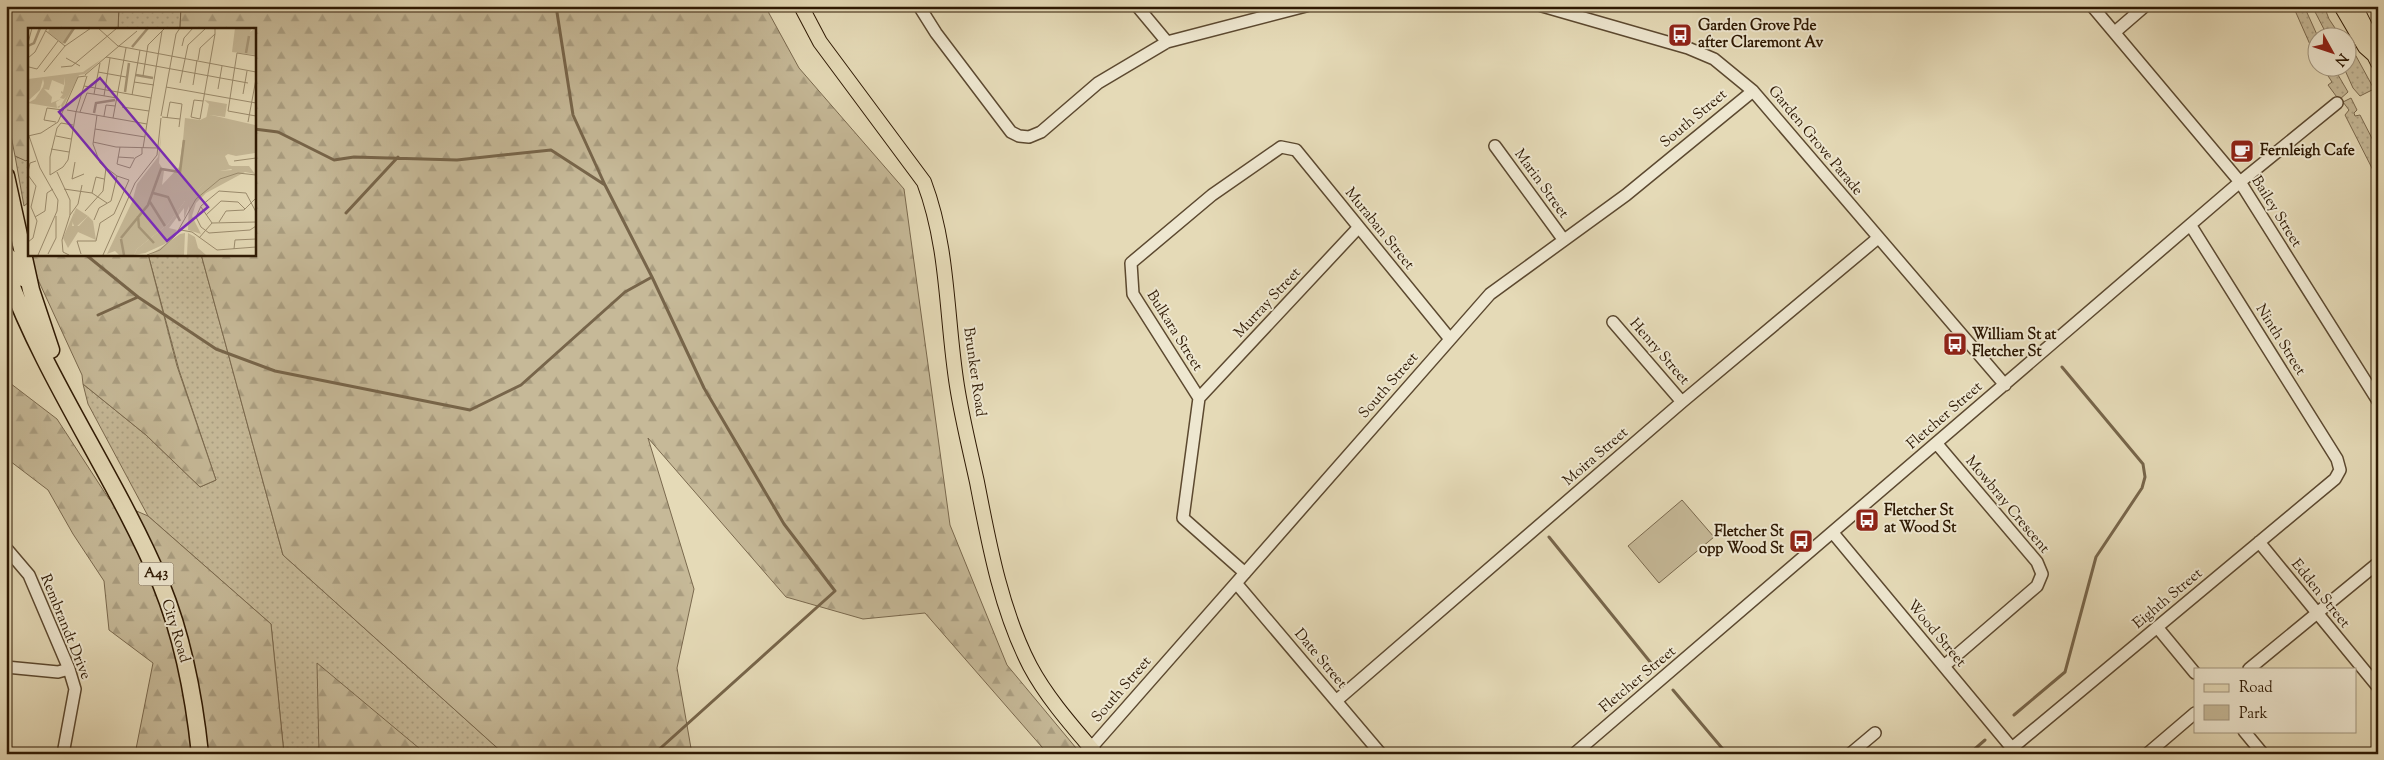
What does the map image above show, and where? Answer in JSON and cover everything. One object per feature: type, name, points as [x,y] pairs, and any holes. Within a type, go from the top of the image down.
[{"type":"highway","name":"City Road","points":[[6,176],[31,290],[71,409]]},
{"type":"highway","points":[[6,240],[13,211]]},
{"type":"highway","points":[[6,254],[31,290]]},
{"type":"highway","name":"City Road","points":[[6,271],[11,293],[129,516],[161,585],[179,639],[194,699],[200,754]]},
{"type":"main road","name":"Brunker Road","points":[[801,6],[820,42],[924,182],[934,207],[944,261],[957,386],[985,524],[1011,625],[1031,668],[1055,704],[1093,751]]},
{"type":"main road","points":[[2341,6],[2365,47],[2376,57]]},
{"type":"main road","points":[[2355,6],[2375,46],[2376,57]]},
{"type":"street","points":[[919,6],[936,33],[1011,132],[1019,136],[1029,137],[1041,132],[1098,84],[1166,42],[1306,6]]},
{"type":"street","points":[[1138,6],[1166,42]]},
{"type":"street","name":"Garden Grove Parade","points":[[1542,6],[1690,49],[1714,59],[1753,90],[2006,385]]},
{"type":"street","name":"Bailey Street","points":[[2092,6],[2240,182],[2378,401]]},
{"type":"street","points":[[2114,32],[2145,6]]},
{"type":"street","name":"South Street","points":[[1093,751],[1244,573],[1490,294],[1563,239],[1626,195],[1753,90]]},
{"type":"street","name":"Fletcher Street","points":[[1574,754],[2006,385],[2240,182],[2337,103]]},
{"type":"street","name":"Marin Street","points":[[1495,146],[1563,239]]},
{"type":"street","name":"Muraban Street","points":[[1281,147],[1296,150],[1450,339]]},
{"type":"street","name":"Bulkara Street","points":[[1199,398],[1133,294],[1131,264],[1212,195],[1281,147]]},
{"type":"street","name":"Ninth Street","points":[[2191,226],[2337,459],[2340,470]]},
{"type":"street","name":"Murray Street","points":[[1199,398],[1358,228]]},
{"type":"street","name":"Moira Street","points":[[1336,700],[1682,402],[1878,238]]},
{"type":"street","name":"Henry Street","points":[[1612,322],[1682,402]]},
{"type":"street","points":[[1199,398],[1183,518],[1244,573]]},
{"type":"street","name":"Mowbray Crescent","points":[[1936,444],[2037,562],[2042,574],[2037,586],[1944,666]]},
{"type":"street","name":"Eighth Street","points":[[2014,751],[2157,627],[2335,479],[2340,470]]},
{"type":"street","name":"Wood Street","points":[[1833,533],[2014,751]]},
{"type":"street","name":"Edden Street","points":[[2258,542],[2378,687]]},
{"type":"street","name":"Rembrandt Drive","points":[[6,548],[29,575],[69,669],[75,689],[63,754]]},
{"type":"street","points":[[2250,668],[2378,563]]},
{"type":"street","name":"Date Street","points":[[1236,583],[1381,754]]},
{"type":"street","points":[[2157,627],[2194,672]]},
{"type":"street","points":[[6,667],[58,672],[69,669]]},
{"type":"street","points":[[2147,754],[2194,715]]},
{"type":"street","points":[[2245,732],[2263,754]]},
{"type":"street","points":[[1850,754],[1875,733]]},
{"type":"green space","points":[[6,6],[119,6],[118,28],[28,28],[28,159],[26,161],[15,156],[6,110]]},
{"type":"green space","points":[[119,6],[181,6],[180,28],[118,28]]},
{"type":"green space","points":[[181,6],[765,6],[799,68],[904,189],[950,525],[1007,665],[1081,754],[1048,754],[925,613],[863,619],[786,597],[648,438],[694,589],[677,668],[692,754],[504,754],[283,555],[201,255],[255,255],[255,28],[180,28]]},
{"type":"green space","points":[[2293,6],[2304,6],[2314,28],[2306,28],[2306,35]]},
{"type":"green space","points":[[2312,6],[2324,6],[2335,28],[2323,28]]},
{"type":"green space","points":[[2356,56],[2374,89],[2360,96],[2353,88],[2348,78],[2356,78]]},
{"type":"green space","points":[[2329,78],[2340,78],[2348,92],[2339,100],[2328,85],[2332,82]]},
{"type":"green space","points":[[2351,98],[2357,110],[2354,113],[2355,116],[2360,115],[2378,150],[2378,180],[2345,115],[2349,110],[2343,102]]},
{"type":"green space","points":[[15,156],[26,160],[28,159],[28,203],[24,206]]},
{"type":"green space","points":[[31,255],[148,255],[177,366],[216,480],[200,487],[146,435],[83,384],[82,375],[34,271]]},
{"type":"green space","points":[[148,255],[201,255],[283,555],[504,754],[284,754],[271,624],[148,516],[88,404],[83,384],[146,435],[200,487],[216,480],[179,370]]},
{"type":"green space","points":[[6,380],[57,419],[109,499],[148,516],[271,624],[284,754],[135,754],[153,663],[109,630],[104,581],[73,534],[48,490],[6,458]]},
{"type":"green space","points":[[1682,500],[1714,537],[1659,583],[1628,546]]},
{"type":"green space","points":[[317,663],[426,754],[319,754]]},
{"type":"waterway","points":[[556,6],[573,115],[605,185],[652,277],[704,388],[784,524],[835,591],[654,754]]},
{"type":"waterway","points":[[255,129],[278,132],[334,160],[354,157],[457,160],[551,150],[605,185]]},
{"type":"waterway","points":[[346,213],[398,157]]},
{"type":"waterway","points":[[86,255],[138,297]]},
{"type":"waterway","points":[[98,315],[138,297],[216,349],[275,371],[470,410],[521,385],[625,292],[652,277]]},
{"type":"waterway","points":[[2014,715],[2065,672],[2096,557],[2142,488],[2145,477],[2143,464],[2062,367]]},
{"type":"waterway","points":[[1549,537],[1651,663]]},
{"type":"waterway","points":[[1673,690],[1727,754]]},
{"type":"waterway","points":[[1969,754],[1985,740]]},
{"type":"place","name":"Garden Grove Pde after Claremont Av","points":[[1680,35]]},
{"type":"place","name":"Fernleigh Cafe","points":[[2242,151]]},
{"type":"place","name":"William St at Fletcher St","points":[[1955,344]]},
{"type":"place","name":"Fletcher St at Wood St","points":[[1867,520]]},
{"type":"place","name":"Fletcher St opp Wood St","points":[[1801,541]]}]
